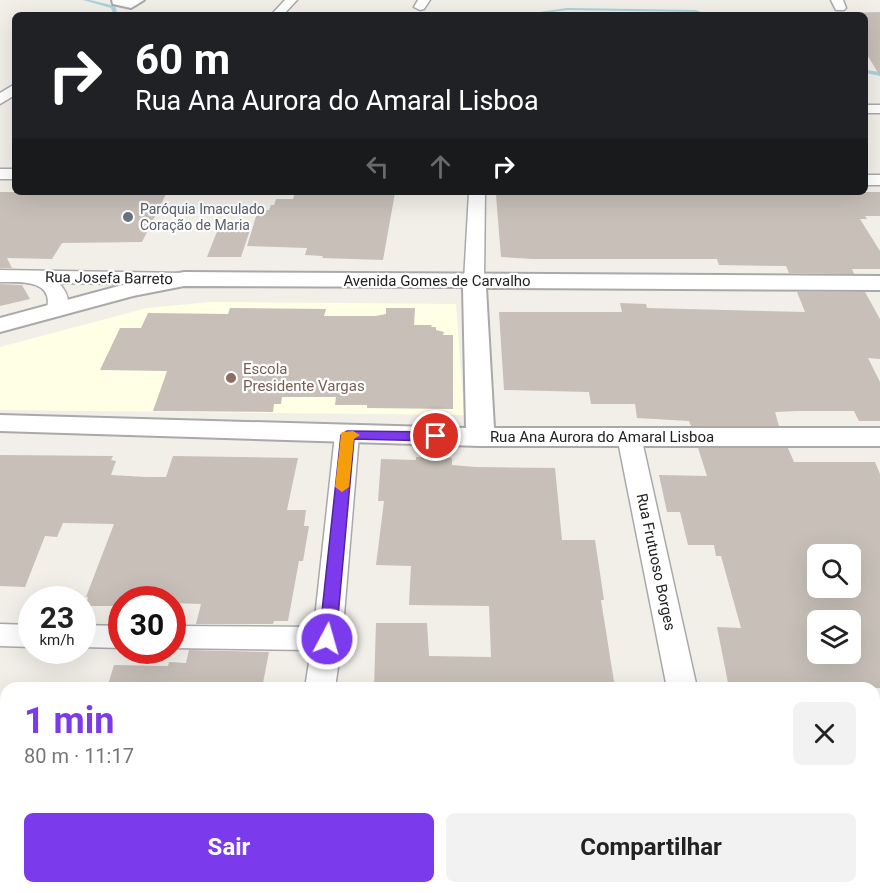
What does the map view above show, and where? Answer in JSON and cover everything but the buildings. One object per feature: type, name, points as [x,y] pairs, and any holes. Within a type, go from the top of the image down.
[{"type":"street","points":[[120,0],[117,2],[129,4],[138,0]]},
{"type":"street","points":[[280,12],[291,0]]},
{"type":"street","points":[[0,102],[12,91]]},
{"type":"street","points":[[477,195],[474,281],[480,437]]},
{"type":"street","name":"Rua Josefa Barreto","points":[[0,276],[184,279]]},
{"type":"street","name":"Rua Josefa Barreto","points":[[33,276],[44,280],[57,292],[59,303],[57,309]]},
{"type":"street","name":"Avenida Gomes de Carvalho","points":[[0,325],[130,290],[184,279],[880,283]]},
{"type":"street","name":"Rua Ana Aurora do Amaral Lisboa","points":[[0,423],[347,435],[880,437]]},
{"type":"street","points":[[321,682],[347,435]]},
{"type":"street","name":"Rua Frutuoso Borges","points":[[629,436],[681,682]]},
{"type":"street","points":[[0,635],[18,636]]},
{"type":"street","points":[[186,637],[327,639]]},
{"type":"shaded area","name":"Escola Presidente Vargas","points":[[211,302],[456,304],[464,415],[0,410],[0,347],[147,308]]},
{"type":"waterway","points":[[85,0],[113,7],[115,12]]},
{"type":"waterway","points":[[544,12],[567,9],[699,12]]},
{"type":"waterway","points":[[868,72],[880,74]]},
{"type":"slow traffic","points":[[342,487],[347,435],[353,435]]},
{"type":"place","name":"Paróquia Imaculado Coração de Maria","points":[[128,217]]},
{"type":"place","name":"Escola Presidente Vargas","points":[[231,378]]},
{"type":"route","points":[[327,639],[347,435],[436,436]]}]
